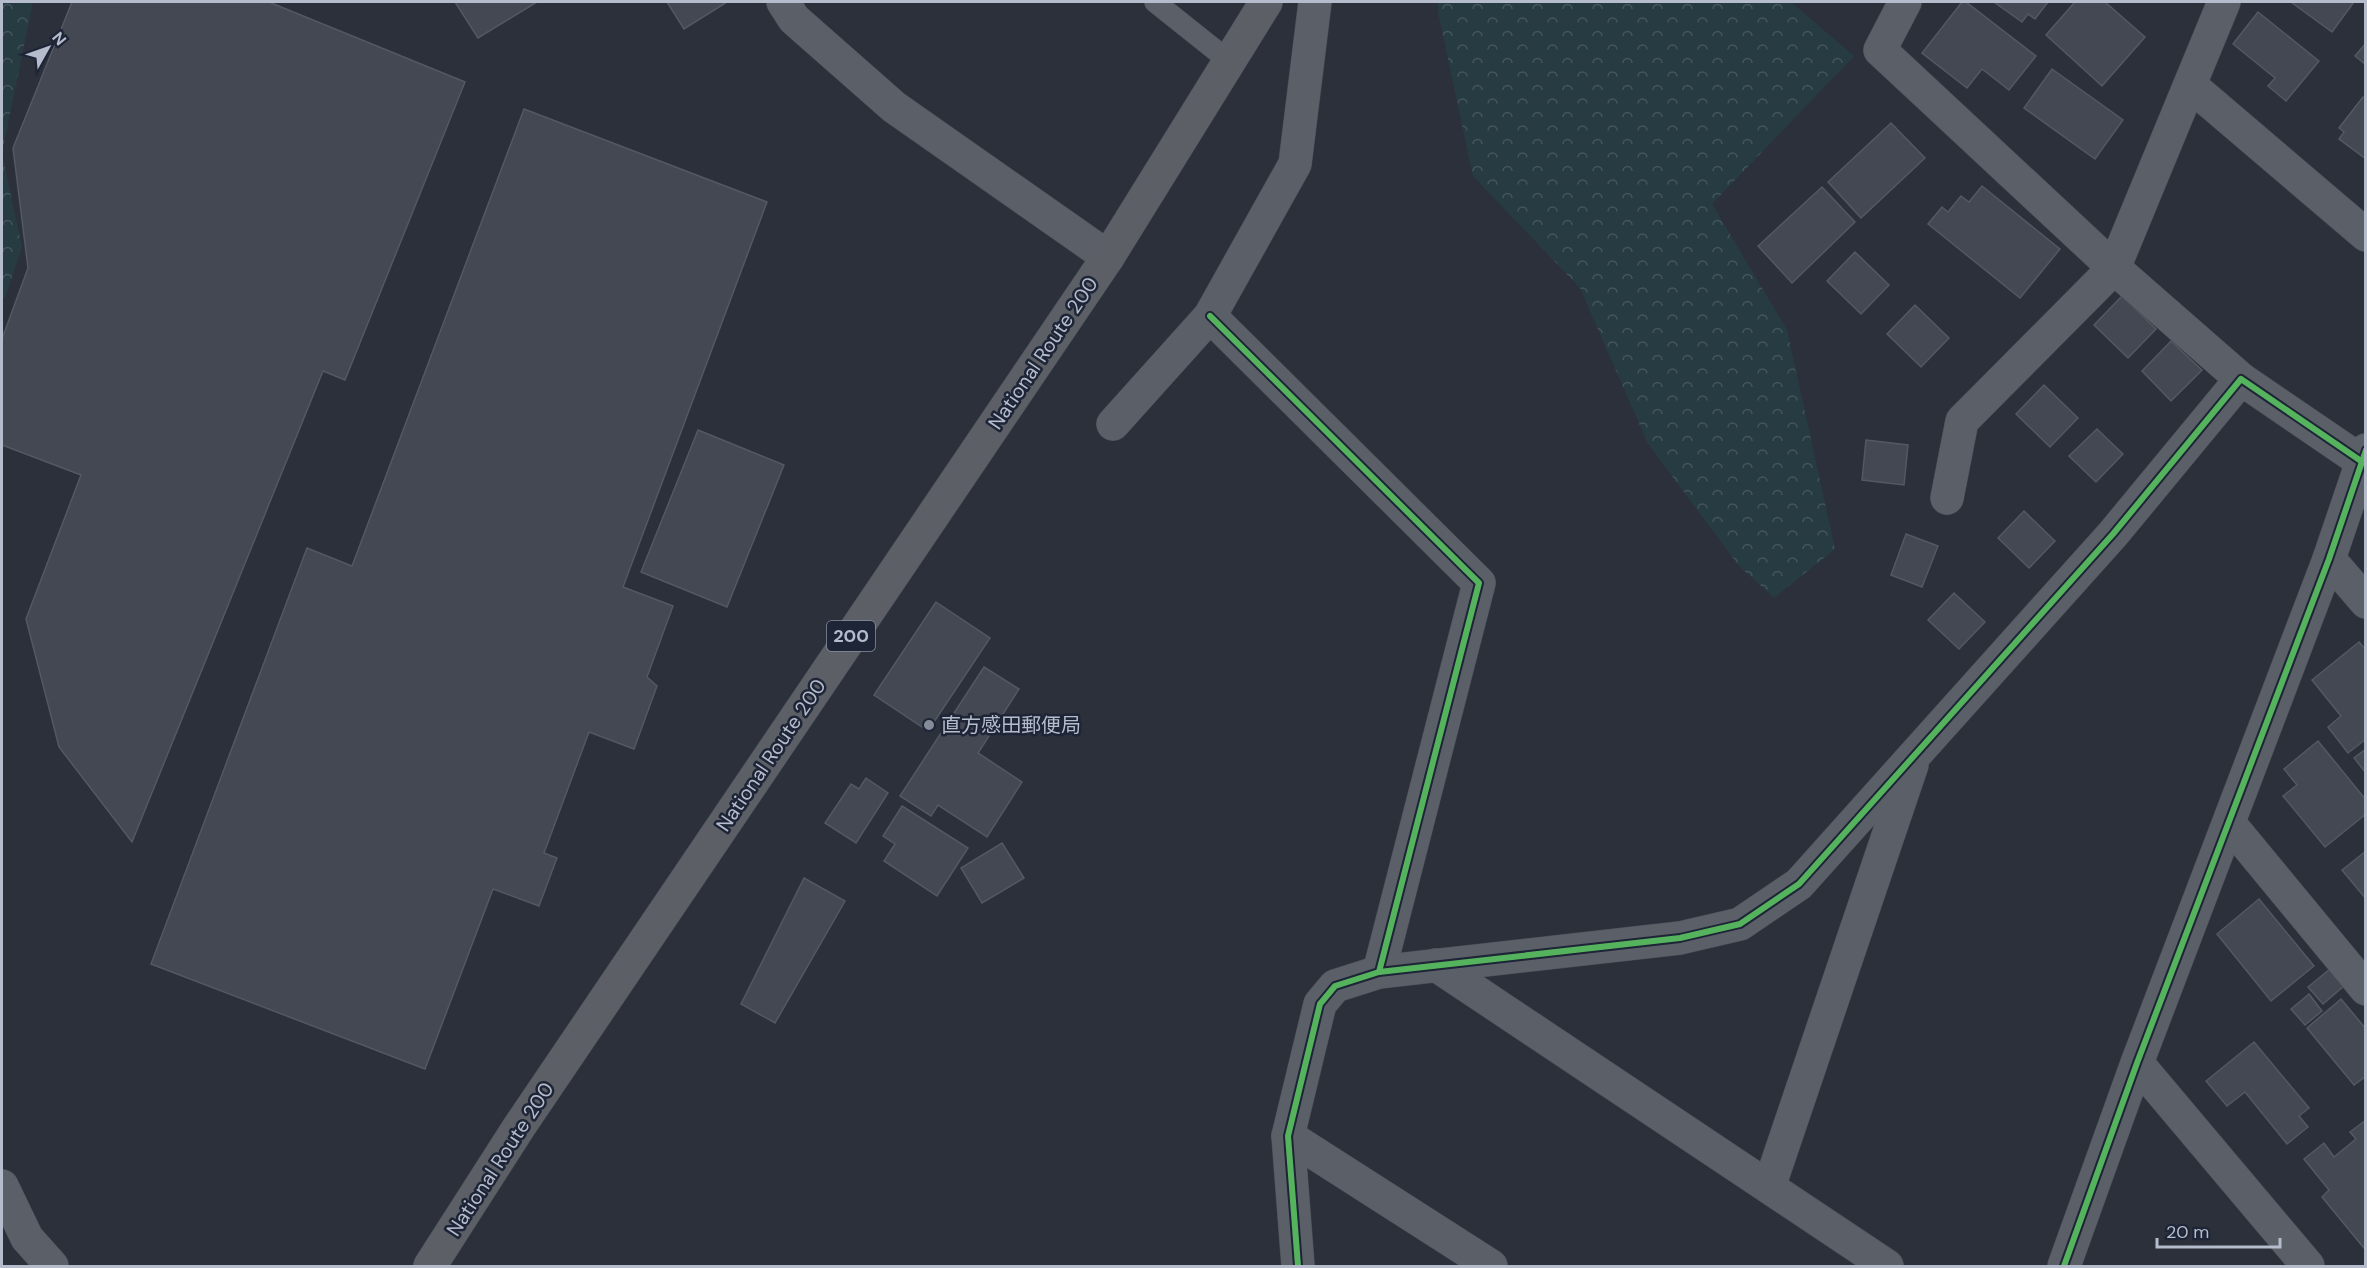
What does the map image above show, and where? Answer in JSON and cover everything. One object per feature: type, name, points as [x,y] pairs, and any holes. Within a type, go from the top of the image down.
[{"type":"highway","name":"National Route 200","points":[[430,1266],[525,1117],[1108,257],[1266,2]]},
{"type":"street","points":[[783,2],[794,19],[894,107],[1108,257]]},
{"type":"street","points":[[1113,424],[1210,316],[1295,164],[1316,2]]},
{"type":"street","points":[[1905,2],[1880,50],[2114,268],[2241,379],[2363,456],[2329,560],[2137,1063],[2064,1266]]},
{"type":"street","points":[[1947,498],[1962,422],[2114,268],[2224,2]]},
{"type":"street","points":[[2190,85],[2366,235]]},
{"type":"street","points":[[1210,316],[1479,583],[1379,972]]},
{"type":"street","points":[[1298,1266],[1288,1136],[1320,1004],[1335,987],[1379,972],[1680,938],[1740,924],[1799,884],[2113,534],[2241,379]]},
{"type":"street","points":[[2329,560],[2366,602]]},
{"type":"street","points":[[1769,1187],[1916,752]]},
{"type":"street","points":[[2229,823],[2366,989]]},
{"type":"street","points":[[1436,965],[1887,1266]]},
{"type":"street","points":[[2137,1063],[2308,1266]]},
{"type":"street","points":[[1288,1136],[1491,1266]]},
{"type":"street","points":[[2,1186],[27,1238],[52,1266]]},
{"type":"lane","points":[[1155,2],[1230,61]]},
{"type":"green space","points":[[2,2],[33,2],[2,153]]},
{"type":"green space","points":[[1438,2],[1791,2],[1854,56],[1712,204],[1787,330],[1835,549],[1774,598],[1739,566],[1648,444],[1580,288],[1473,176],[1438,12]]},
{"type":"green space","points":[[2,153],[22,247],[5,298],[2,297]]},
{"type":"building","points":[[72,2],[269,2],[465,82],[345,380],[323,371],[132,842],[59,747],[26,619],[81,475],[2,445],[2,339],[28,268],[13,148]]},
{"type":"building","points":[[455,2],[537,2],[478,38]]},
{"type":"building","points":[[667,2],[727,2],[684,29]]},
{"type":"building","points":[[1962,2],[1966,2],[2036,56],[2009,90],[1982,69],[1967,88],[1922,53]]},
{"type":"building","points":[[1994,2],[2048,2],[2035,19],[2028,14],[2022,22]]},
{"type":"building","points":[[2075,2],[2105,2],[2145,37],[2102,86],[2046,35]]},
{"type":"building","points":[[2291,2],[2354,2],[2332,32]]},
{"type":"building","points":[[2258,12],[2319,61],[2286,101],[2268,86],[2275,78],[2233,44]]},
{"type":"building","points":[[2366,43],[2366,65],[2355,56]]},
{"type":"building","points":[[2052,69],[2123,120],[2095,159],[2024,108]]},
{"type":"building","points":[[2363,97],[2366,99],[2366,159],[2339,139],[2344,132],[2339,128]]},
{"type":"building","points":[[524,109],[767,202],[623,587],[673,606],[647,677],[657,686],[634,749],[589,732],[544,853],[557,858],[539,906],[493,889],[425,1069],[151,964],[307,548],[352,566]]},
{"type":"building","points":[[1891,123],[1925,158],[1861,218],[1828,182]]},
{"type":"building","points":[[1982,186],[2060,249],[2020,298],[1928,224],[1942,207],[1948,212],[1961,196],[1969,202]]},
{"type":"building","points":[[1822,187],[1855,222],[1792,283],[1758,246]]},
{"type":"building","points":[[1855,252],[1889,285],[1861,314],[1827,281]]},
{"type":"building","points":[[2122,296],[2156,329],[2128,358],[2094,325]]},
{"type":"building","points":[[1915,305],[1949,338],[1921,367],[1887,334]]},
{"type":"building","points":[[2171,341],[2202,370],[2171,401],[2142,371]]},
{"type":"building","points":[[2044,385],[2078,418],[2050,447],[2016,414]]},
{"type":"building","points":[[2097,429],[2123,454],[2096,482],[2069,456]]},
{"type":"building","points":[[698,430],[784,465],[727,607],[641,572]]},
{"type":"building","points":[[1866,440],[1908,445],[1904,485],[1862,480]]},
{"type":"building","points":[[2024,511],[2055,541],[2029,568],[1998,538]]},
{"type":"building","points":[[1906,534],[1938,546],[1922,587],[1891,575]]},
{"type":"building","points":[[1954,593],[1985,622],[1959,649],[1928,620]]},
{"type":"building","points":[[936,602],[990,638],[928,731],[874,695]]},
{"type":"building","points":[[2359,642],[2366,650],[2366,739],[2348,753],[2328,727],[2341,716],[2312,680]]},
{"type":"building","points":[[984,667],[1019,689],[978,753],[1022,782],[987,837],[938,805],[931,816],[900,796]]},
{"type":"building","points":[[2318,741],[2366,800],[2366,814],[2325,847],[2283,796],[2297,785],[2284,769]]},
{"type":"building","points":[[2366,749],[2366,773],[2354,758]]},
{"type":"building","points":[[866,778],[888,793],[856,843],[825,823],[851,784],[859,789]]},
{"type":"building","points":[[902,806],[968,848],[937,896],[884,861],[895,844],[883,836]]},
{"type":"building","points":[[1002,843],[1024,878],[982,903],[961,868]]},
{"type":"building","points":[[2366,851],[2366,899],[2342,870]]},
{"type":"building","points":[[804,878],[845,901],[775,1023],[741,1004]]},
{"type":"building","points":[[2259,899],[2314,966],[2271,1001],[2217,934]]},
{"type":"building","points":[[2330,969],[2344,986],[2323,1004],[2308,987]]},
{"type":"building","points":[[2309,994],[2322,1011],[2305,1025],[2291,1009]]},
{"type":"building","points":[[2341,999],[2366,1029],[2366,1076],[2354,1085],[2307,1028]]},
{"type":"building","points":[[2254,1042],[2309,1108],[2299,1116],[2308,1127],[2287,1144],[2245,1092],[2227,1106],[2206,1081]]},
{"type":"building","points":[[2366,1120],[2366,1247],[2364,1248],[2322,1197],[2329,1190],[2304,1159],[2324,1143],[2334,1157],[2356,1139],[2350,1132]]},
{"type":"cycle path","points":[[1210,316],[1479,583],[1379,972]]},
{"type":"cycle path","points":[[1298,1266],[1288,1136],[1320,1004],[1335,986],[1379,972],[1680,938],[1740,924],[1799,884],[2113,534],[2241,379],[2361,461]]},
{"type":"cycle path","points":[[2064,1266],[2137,1063],[2329,559],[2366,450]]},
{"type":"place","name":"直方感田郵便局","points":[[929,725]]}]
